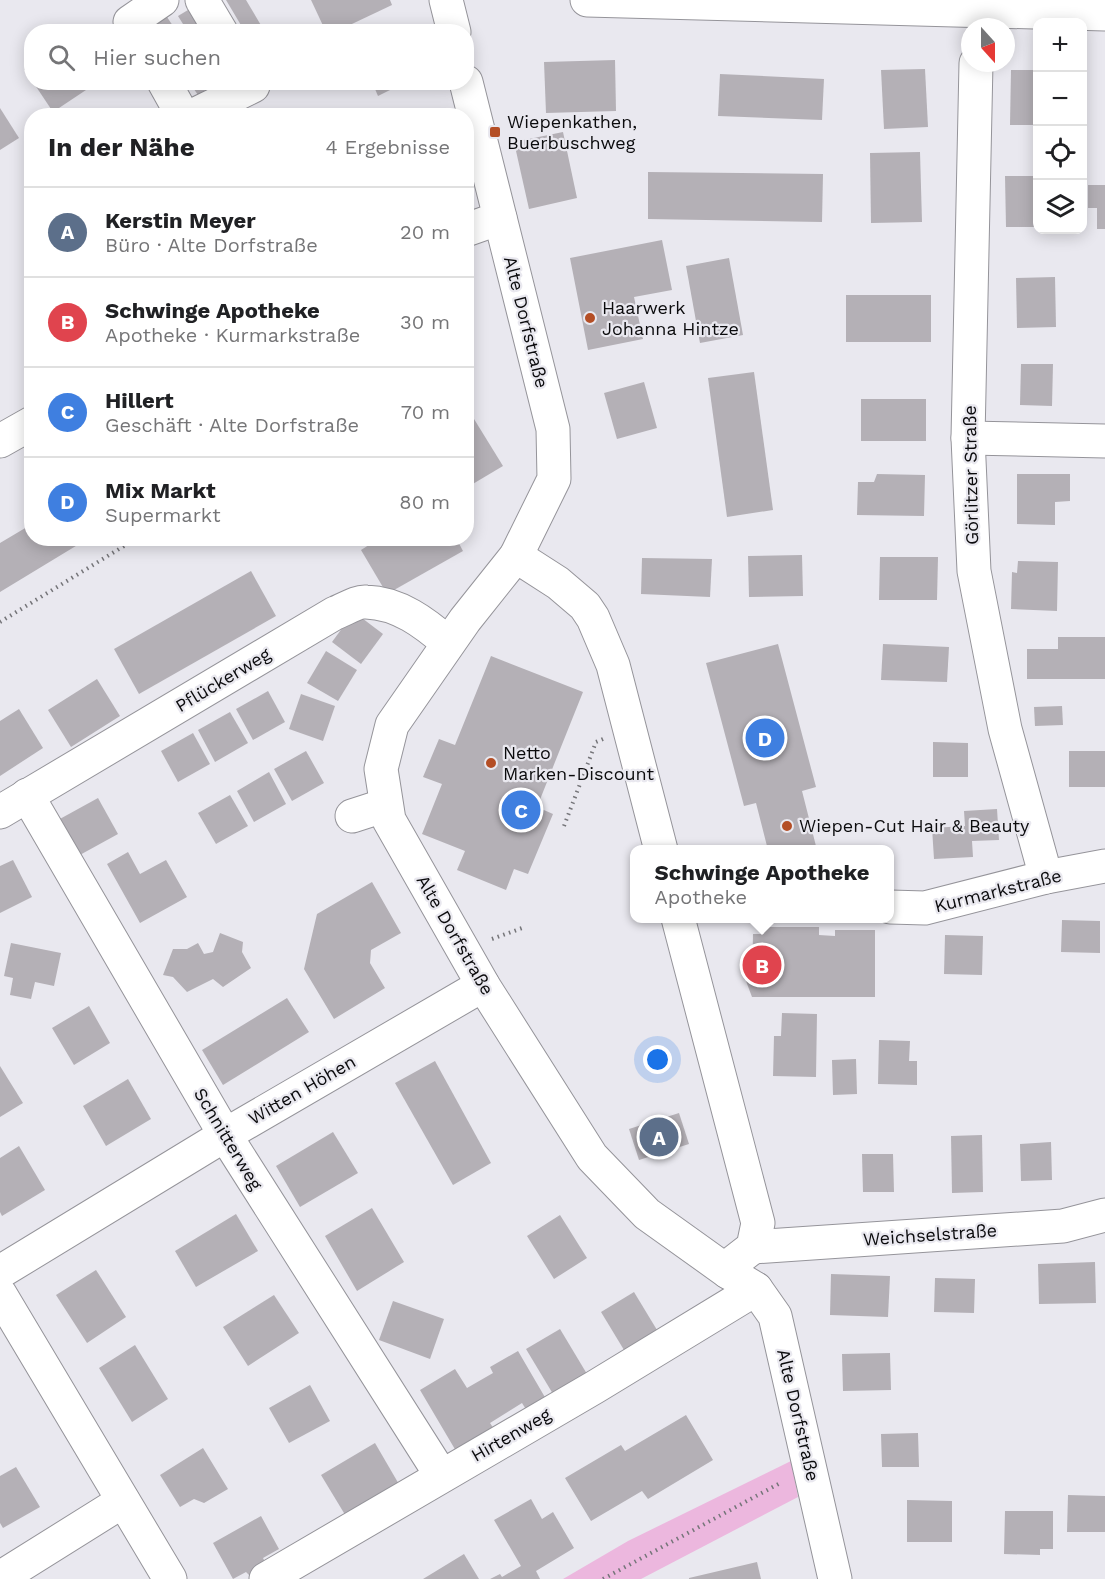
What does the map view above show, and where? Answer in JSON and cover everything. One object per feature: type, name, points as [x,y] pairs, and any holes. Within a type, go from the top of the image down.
[{"type":"street","points":[[131,24],[130,22],[162,0]]},
{"type":"street","points":[[202,0],[216,24]]},
{"type":"street","points":[[446,0],[452,24]]},
{"type":"street","points":[[587,0],[961,18]]},
{"type":"street","points":[[1003,18],[1105,14]]},
{"type":"street","name":"Görlitzer Straße","points":[[976,72],[968,438],[974,571],[1005,729],[1046,878]]},
{"type":"street","points":[[168,90],[179,108]]},
{"type":"street","points":[[208,108],[245,90]]},
{"type":"street","name":"Alte Dorfstraße","points":[[468,90],[472,108]]},
{"type":"street","name":"Alte Dorfstraße","points":[[474,114],[553,429],[554,479],[516,556],[448,643],[392,725],[381,769],[389,820],[483,985],[592,1157],[647,1214],[728,1272],[756,1289],[775,1316],[835,1579]]},
{"type":"street","points":[[474,227],[500,218]]},
{"type":"street","points":[[0,441],[24,428]]},
{"type":"street","points":[[968,438],[1105,441]]},
{"type":"street","points":[[516,556],[558,583],[585,606],[593,618],[613,665],[660,845]]},
{"type":"street","name":"Pflückerweg","points":[[13,804],[335,613],[364,601],[395,608],[425,622],[448,643]]},
{"type":"street","name":"Schnitterweg","points":[[13,804],[441,1475]]},
{"type":"street","points":[[352,816],[386,805]]},
{"type":"street","name":"Kurmarkstraße","points":[[894,907],[925,908],[1105,866]]},
{"type":"street","points":[[679,923],[758,1223],[753,1247],[735,1261],[728,1272]]},
{"type":"street","name":"Witten Höhen","points":[[0,1272],[225,1135],[483,985]]},
{"type":"street","name":"Weichselstraße","points":[[753,1247],[1064,1226],[1105,1215]]},
{"type":"street","name":"Hirtenweg","points":[[266,1579],[595,1387],[756,1289]]},
{"type":"street","points":[[0,1294],[170,1579]]},
{"type":"street","points":[[0,1578],[123,1501]]},
{"type":"path","points":[[0,622],[124,546]]},
{"type":"path","points":[[564,826],[596,742],[630,729]]},
{"type":"path","points":[[603,1579],[811,1466]]},
{"type":"shaded area","points":[[791,1461],[798,1497],[641,1579],[563,1579],[628,1541]]},
{"type":"building","points":[[226,0],[246,0],[260,24],[240,24]]},
{"type":"building","points":[[311,0],[390,0],[392,5],[352,24],[322,24]]},
{"type":"building","points":[[193,7],[204,24],[183,24],[178,16]]},
{"type":"building","points":[[165,14],[172,24],[152,24]]},
{"type":"building","points":[[615,60],[616,111],[546,113],[544,62]]},
{"type":"building","points":[[925,69],[928,127],[884,129],[881,70]]},
{"type":"building","points":[[1033,70],[1033,125],[1010,125],[1011,72]]},
{"type":"building","points":[[720,74],[824,79],[822,120],[718,116]]},
{"type":"building","points":[[38,90],[86,90],[59,108],[50,108]]},
{"type":"building","points":[[195,90],[205,90],[198,95]]},
{"type":"building","points":[[375,90],[390,90],[378,96]]},
{"type":"building","points":[[0,108],[19,138],[0,150]]},
{"type":"building","points":[[563,132],[577,198],[529,209],[514,142]]},
{"type":"building","points":[[920,152],[922,222],[871,223],[870,153]]},
{"type":"building","points":[[648,172],[823,174],[822,222],[648,219]]},
{"type":"building","points":[[1005,176],[1033,176],[1033,227],[1006,227]]},
{"type":"building","points":[[1088,185],[1105,185],[1105,229],[1097,229],[1097,208],[1088,208]]},
{"type":"building","points":[[662,240],[672,290],[634,297],[643,339],[588,350],[570,258]]},
{"type":"building","points":[[729,258],[743,335],[700,343],[686,266]]},
{"type":"building","points":[[1055,277],[1056,327],[1017,328],[1016,278]]},
{"type":"building","points":[[846,295],[931,295],[931,342],[846,342]]},
{"type":"building","points":[[1021,364],[1053,364],[1052,406],[1020,405]]},
{"type":"building","points":[[754,372],[773,510],[727,517],[708,378]]},
{"type":"building","points":[[644,382],[657,428],[617,439],[604,393]]},
{"type":"building","points":[[861,399],[926,399],[926,441],[861,441]]},
{"type":"building","points":[[474,419],[503,466],[474,483]]},
{"type":"building","points":[[877,474],[925,475],[924,516],[857,515],[858,482],[874,482]]},
{"type":"building","points":[[1017,474],[1070,474],[1070,501],[1055,502],[1055,525],[1017,524]]},
{"type":"building","points":[[24,529],[24,546],[76,546],[0,592],[0,543]]},
{"type":"building","points":[[367,546],[460,546],[463,551],[387,594],[361,550]]},
{"type":"building","points":[[802,555],[803,596],[749,597],[748,556]]},
{"type":"building","points":[[880,557],[938,557],[937,600],[879,600]]},
{"type":"building","points":[[642,558],[712,559],[710,597],[641,594]]},
{"type":"building","points":[[1018,561],[1058,562],[1057,611],[1011,609],[1012,572],[1017,573]]},
{"type":"building","points":[[251,571],[276,616],[139,694],[114,649]]},
{"type":"building","points":[[354,612],[383,634],[361,664],[332,642]]},
{"type":"building","points":[[1058,637],[1105,637],[1105,679],[1027,679],[1027,649],[1058,649]]},
{"type":"building","points":[[778,644],[816,787],[802,791],[816,845],[767,845],[756,803],[744,806],[706,663]]},
{"type":"building","points":[[883,644],[949,647],[947,682],[881,680]]},
{"type":"building","points":[[326,651],[357,670],[338,701],[307,683]]},
{"type":"building","name":"Netto Marken-Discount","points":[[491,656],[583,692],[537,807],[553,814],[528,874],[514,869],[506,890],[457,870],[465,851],[422,834],[442,784],[423,777],[439,739],[455,745]]},
{"type":"building","points":[[97,679],[120,716],[71,747],[48,710]]},
{"type":"building","points":[[268,691],[285,722],[253,740],[236,709]]},
{"type":"building","points":[[301,694],[335,706],[323,741],[289,729]]},
{"type":"building","points":[[1062,706],[1063,725],[1035,726],[1034,707]]},
{"type":"building","points":[[19,709],[43,748],[0,776],[0,721]]},
{"type":"building","points":[[230,712],[248,743],[215,762],[198,730]]},
{"type":"building","points":[[193,733],[210,764],[178,782],[161,751]]},
{"type":"building","points":[[933,742],[968,743],[968,777],[933,777]]},
{"type":"building","points":[[306,751],[324,783],[292,801],[274,769]]},
{"type":"building","points":[[1069,751],[1105,751],[1105,787],[1069,787]]},
{"type":"building","points":[[269,772],[286,804],[254,822],[237,791]]},
{"type":"building","points":[[230,795],[248,826],[216,844],[198,813]]},
{"type":"building","points":[[98,798],[118,834],[78,856],[58,820]]},
{"type":"building","points":[[997,809],[999,840],[972,841],[973,857],[934,859],[932,828],[965,826],[964,811]]},
{"type":"building","points":[[128,852],[140,874],[166,860],[187,897],[140,923],[107,864]]},
{"type":"building","points":[[13,860],[32,897],[0,913],[0,866]]},
{"type":"building","points":[[372,882],[401,933],[371,950],[370,963],[385,988],[334,1019],[304,969],[317,914]]},
{"type":"building","points":[[1062,920],[1100,921],[1100,953],[1061,952]]},
{"type":"building","points":[[764,927],[819,927],[819,935],[835,936],[835,930],[875,930],[875,997],[752,997],[746,981],[752,982],[753,934],[764,934]]},
{"type":"building","points":[[220,933],[243,942],[242,952],[251,968],[223,987],[213,979],[187,992],[173,977],[163,975],[173,949],[187,949],[198,943],[204,954],[213,952]]},
{"type":"building","points":[[945,935],[983,936],[982,975],[944,974]]},
{"type":"building","points":[[11,943],[61,953],[54,986],[35,982],[31,999],[10,995],[13,978],[4,976]]},
{"type":"building","points":[[287,998],[309,1032],[223,1085],[202,1050]]},
{"type":"building","points":[[89,1006],[110,1043],[74,1065],[52,1028]]},
{"type":"building","points":[[782,1013],[817,1014],[816,1077],[773,1076],[774,1036],[781,1036]]},
{"type":"building","points":[[879,1040],[910,1041],[909,1061],[917,1061],[917,1085],[878,1084]]},
{"type":"building","points":[[856,1059],[857,1094],[833,1095],[832,1060]]},
{"type":"building","points":[[435,1061],[491,1163],[453,1185],[395,1083]]},
{"type":"building","points":[[0,1066],[23,1103],[0,1117]]},
{"type":"building","points":[[128,1079],[151,1119],[106,1146],[83,1106]]},
{"type":"building","points":[[679,1113],[689,1144],[639,1160],[629,1129]]},
{"type":"building","points":[[333,1132],[358,1173],[300,1207],[276,1166]]},
{"type":"building","points":[[982,1135],[983,1192],[952,1193],[951,1136]]},
{"type":"building","points":[[1051,1142],[1052,1180],[1021,1181],[1020,1144]]},
{"type":"building","points":[[19,1146],[45,1190],[2,1216],[0,1212],[0,1158]]},
{"type":"building","points":[[862,1154],[893,1154],[894,1192],[863,1192]]},
{"type":"building","points":[[372,1208],[404,1262],[357,1291],[325,1236]]},
{"type":"building","points":[[236,1214],[258,1251],[196,1287],[175,1251]]},
{"type":"building","points":[[560,1215],[587,1258],[554,1279],[527,1236]]},
{"type":"building","points":[[1095,1262],[1096,1303],[1039,1304],[1038,1264]]},
{"type":"building","points":[[96,1270],[126,1317],[87,1343],[56,1295]]},
{"type":"building","points":[[831,1274],[890,1276],[888,1317],[830,1315]]},
{"type":"building","points":[[935,1278],[975,1279],[974,1313],[934,1312]]},
{"type":"building","points":[[634,1292],[657,1330],[624,1350],[601,1312]]},
{"type":"building","points":[[274,1295],[299,1333],[248,1366],[223,1327]]},
{"type":"building","points":[[393,1301],[444,1319],[430,1359],[379,1340]]},
{"type":"building","points":[[560,1329],[587,1374],[553,1394],[526,1349]]},
{"type":"building","points":[[135,1345],[168,1399],[132,1422],[99,1368]]},
{"type":"building","points":[[518,1351],[546,1399],[527,1411],[522,1403],[490,1423],[494,1429],[456,1451],[420,1390],[455,1369],[467,1388],[493,1373],[490,1367]]},
{"type":"building","points":[[890,1353],[891,1390],[843,1391],[842,1354]]},
{"type":"building","points":[[310,1385],[330,1421],[289,1443],[269,1408]]},
{"type":"building","points":[[686,1415],[713,1460],[648,1499],[642,1491],[591,1521],[565,1478],[621,1445],[625,1451]]},
{"type":"building","points":[[918,1433],[919,1467],[882,1467],[881,1434]]},
{"type":"building","points":[[375,1443],[400,1486],[347,1518],[321,1475]]},
{"type":"building","points":[[203,1448],[228,1489],[204,1503],[194,1499],[180,1507],[160,1475]]},
{"type":"building","points":[[16,1467],[40,1507],[3,1528],[0,1523],[0,1476]]},
{"type":"building","points":[[1068,1495],[1105,1496],[1105,1532],[1067,1532]]},
{"type":"building","points":[[531,1499],[542,1519],[553,1512],[574,1548],[536,1571],[540,1579],[490,1579],[500,1574],[502,1577],[521,1566],[494,1520]]},
{"type":"building","points":[[907,1500],[952,1501],[952,1542],[907,1542]]},
{"type":"building","points":[[1005,1511],[1053,1511],[1053,1549],[1040,1549],[1040,1555],[1004,1554]]},
{"type":"building","points":[[261,1516],[279,1549],[263,1558],[267,1566],[250,1576],[246,1572],[233,1579],[213,1543]]},
{"type":"building","points":[[464,1554],[479,1579],[423,1579]]},
{"type":"building","points":[[757,1562],[761,1579],[689,1579],[689,1578]]},
{"type":"place","name":"Wiepenkathen, Buerbuschweg","points":[[495,132]]},
{"type":"place","name":"Haarwerk Johanna Hintze","points":[[590,318]]},
{"type":"place","name":"Mix Markt","points":[[765,738]]},
{"type":"place","name":"Netto Marken-Discount","points":[[491,763]]},
{"type":"place","name":"Hillert","points":[[521,810]]},
{"type":"place","name":"Wiepen-Cut Hair & Beauty","points":[[787,826]]},
{"type":"place","name":"Schwinge Apotheke","points":[[762,965]]},
{"type":"place","name":"Kerstin Meyer","points":[[659,1137]]}]
